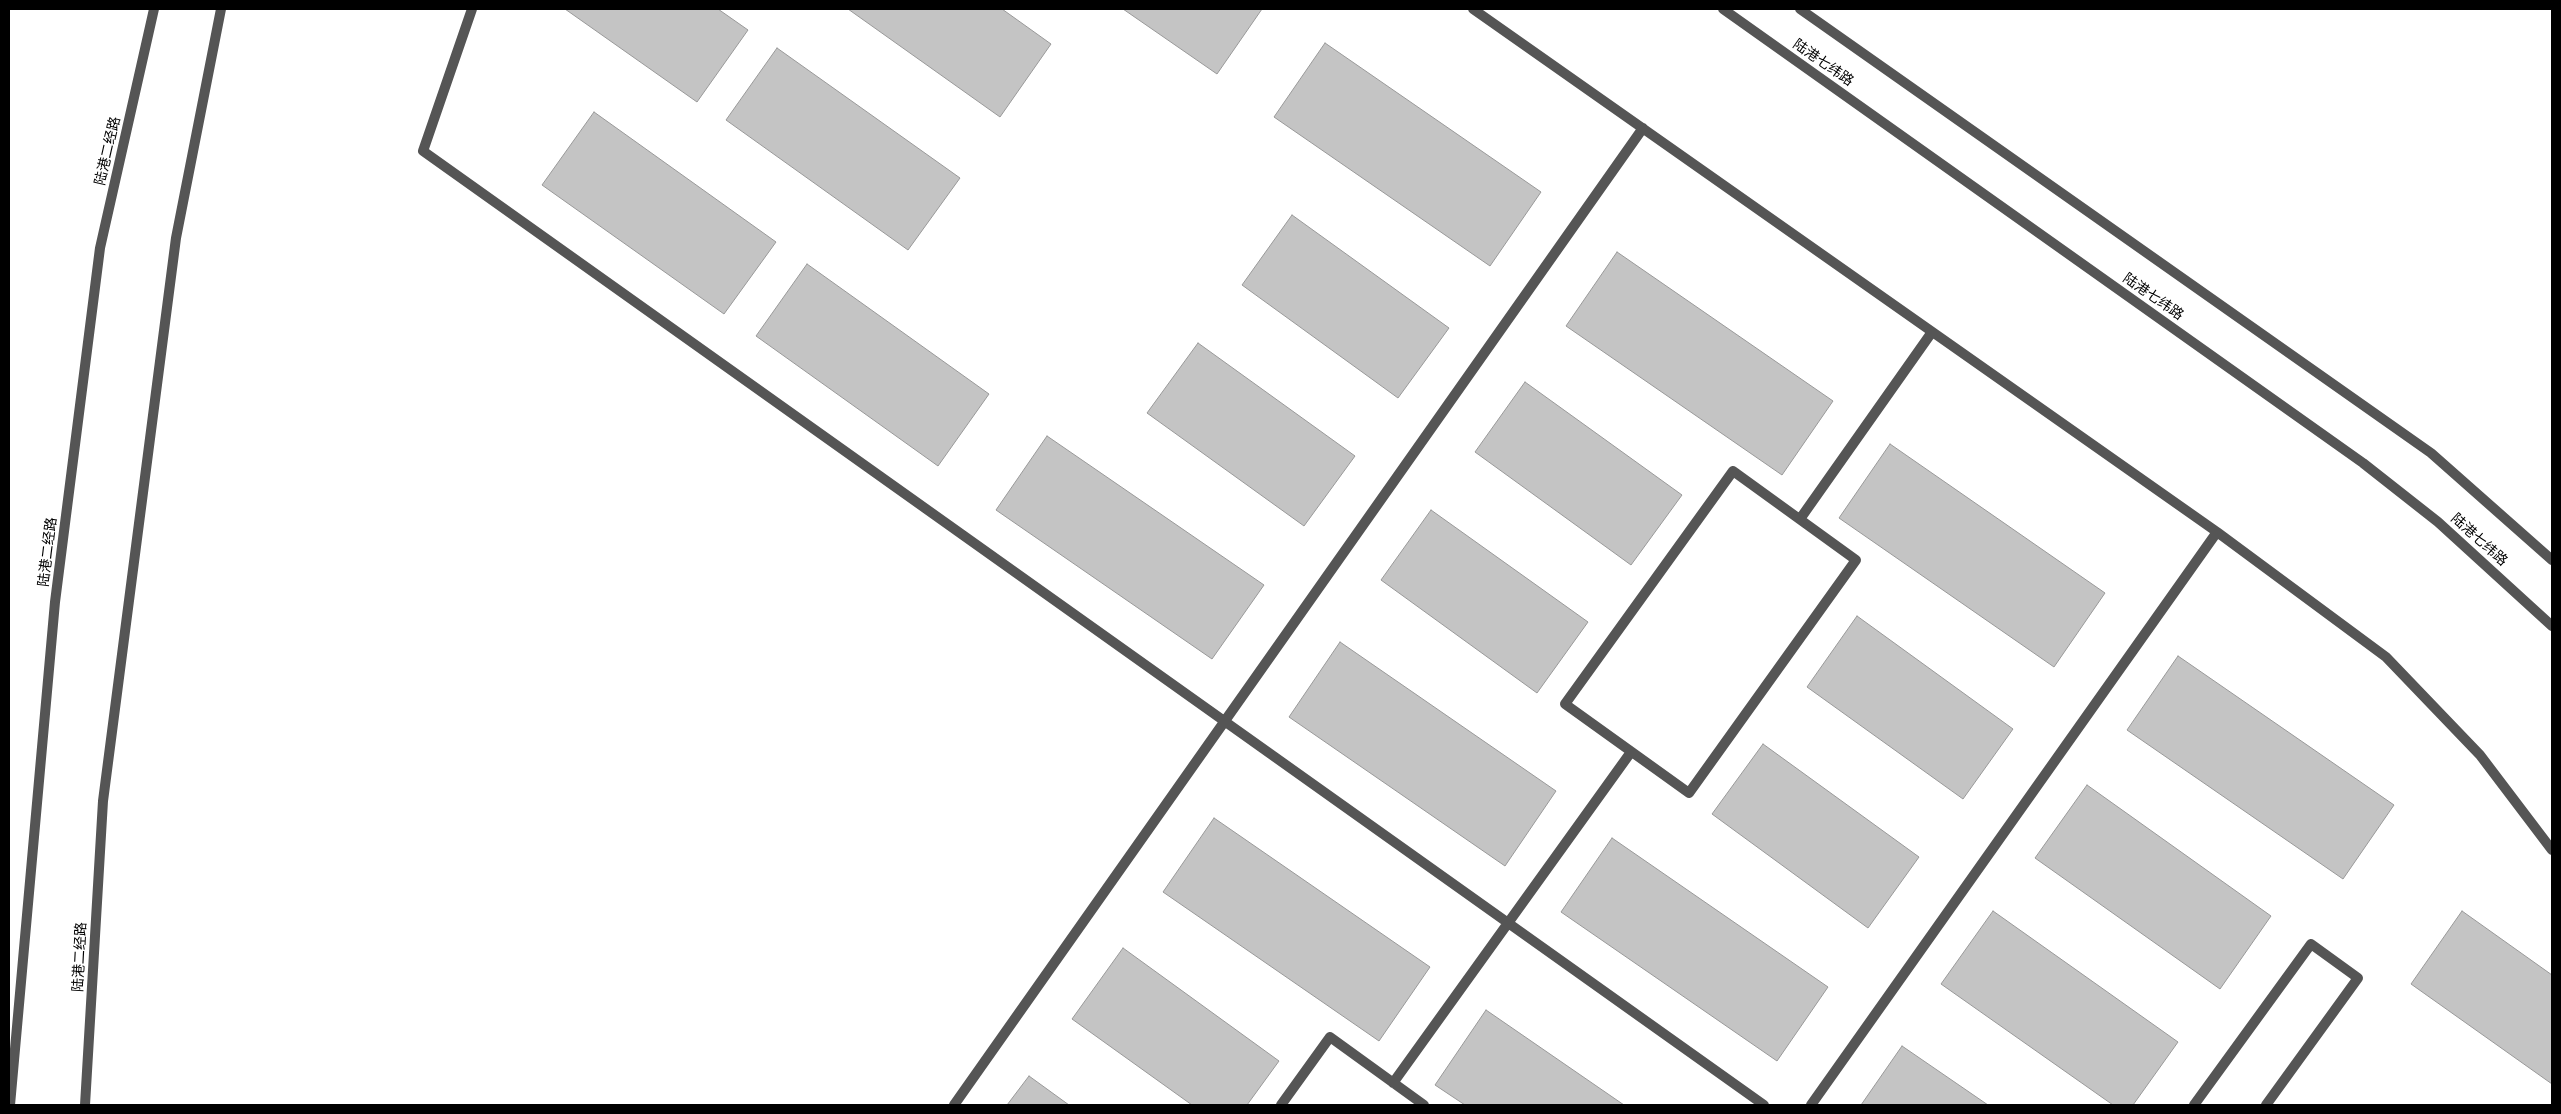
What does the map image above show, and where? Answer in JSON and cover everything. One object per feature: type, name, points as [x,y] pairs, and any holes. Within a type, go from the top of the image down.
[{"type":"street","name":"陆港二经路","points":[[10,1105],[55,602],[100,248],[154,9]]},
{"type":"street","name":"陆港二经路","points":[[85,1105],[103,801],[176,238],[221,9]]},
{"type":"street","points":[[472,9],[423,152],[1764,1105]]},
{"type":"street","points":[[1473,9],[2217,532],[2386,658],[2480,755],[2552,850]]},
{"type":"street","name":"陆港七纬路","points":[[1723,9],[2363,462],[2438,522],[2552,626]]},
{"type":"street","points":[[1800,9],[2431,453],[2552,560]]},
{"type":"street","points":[[954,1105],[1643,128]]},
{"type":"street","points":[[1800,519],[1932,332]]},
{"type":"street","points":[[1733,471],[1856,560],[1689,793],[1631,752],[1565,704],[1733,471]]},
{"type":"street","points":[[1810,1105],[2217,532]]},
{"type":"street","points":[[1393,1083],[1631,752]]},
{"type":"street","points":[[2194,1105],[2311,944],[2358,978],[2266,1105]]},
{"type":"street","points":[[1282,1105],[1330,1037],[1424,1105]]},
{"type":"building","points":[[565,9],[718,9],[748,30],[697,102]]},
{"type":"building","points":[[848,9],[1002,9],[1051,44],[1000,117]]},
{"type":"building","points":[[1123,9],[1262,9],[1217,74]]},
{"type":"building","points":[[1325,43],[1541,192],[1490,266],[1274,117]]},
{"type":"building","points":[[777,48],[960,178],[908,250],[726,120]]},
{"type":"building","points":[[594,112],[776,242],[724,314],[542,185]]},
{"type":"building","points":[[1292,215],[1449,328],[1398,398],[1242,285]]},
{"type":"building","points":[[1617,252],[1833,401],[1782,475],[1566,326]]},
{"type":"building","points":[[807,264],[989,394],[938,466],[756,336]]},
{"type":"building","points":[[1198,343],[1355,456],[1304,526],[1147,413]]},
{"type":"building","points":[[1525,382],[1682,495],[1631,565],[1475,452]]},
{"type":"building","points":[[1047,436],[1264,585],[1212,659],[996,510]]},
{"type":"building","points":[[1890,444],[2105,593],[2054,667],[1839,518]]},
{"type":"building","points":[[1431,510],[1588,622],[1537,693],[1381,580]]},
{"type":"building","points":[[1857,616],[2013,729],[1963,799],[1807,687]]},
{"type":"building","points":[[1340,642],[1556,791],[1505,866],[1289,717]]},
{"type":"building","points":[[2178,656],[2394,805],[2343,879],[2127,730]]},
{"type":"building","points":[[1763,744],[1919,857],[1868,928],[1712,814]]},
{"type":"building","points":[[2087,785],[2271,916],[2220,989],[2035,858]]},
{"type":"building","points":[[1214,818],[1430,967],[1379,1041],[1163,892]]},
{"type":"building","points":[[1612,838],[1828,987],[1777,1061],[1561,912]]},
{"type":"building","points":[[1993,911],[2178,1042],[2133,1105],[2113,1105],[1941,984]]},
{"type":"building","points":[[2462,911],[2552,975],[2552,1084],[2411,984]]},
{"type":"building","points":[[1123,948],[1279,1061],[1247,1105],[1192,1105],[1072,1019]]},
{"type":"building","points":[[1486,1010],[1624,1105],[1465,1105],[1435,1085]]},
{"type":"building","points":[[1902,1046],[1988,1105],[1861,1105]]},
{"type":"building","points":[[1029,1076],[1069,1105],[1007,1105]]}]
